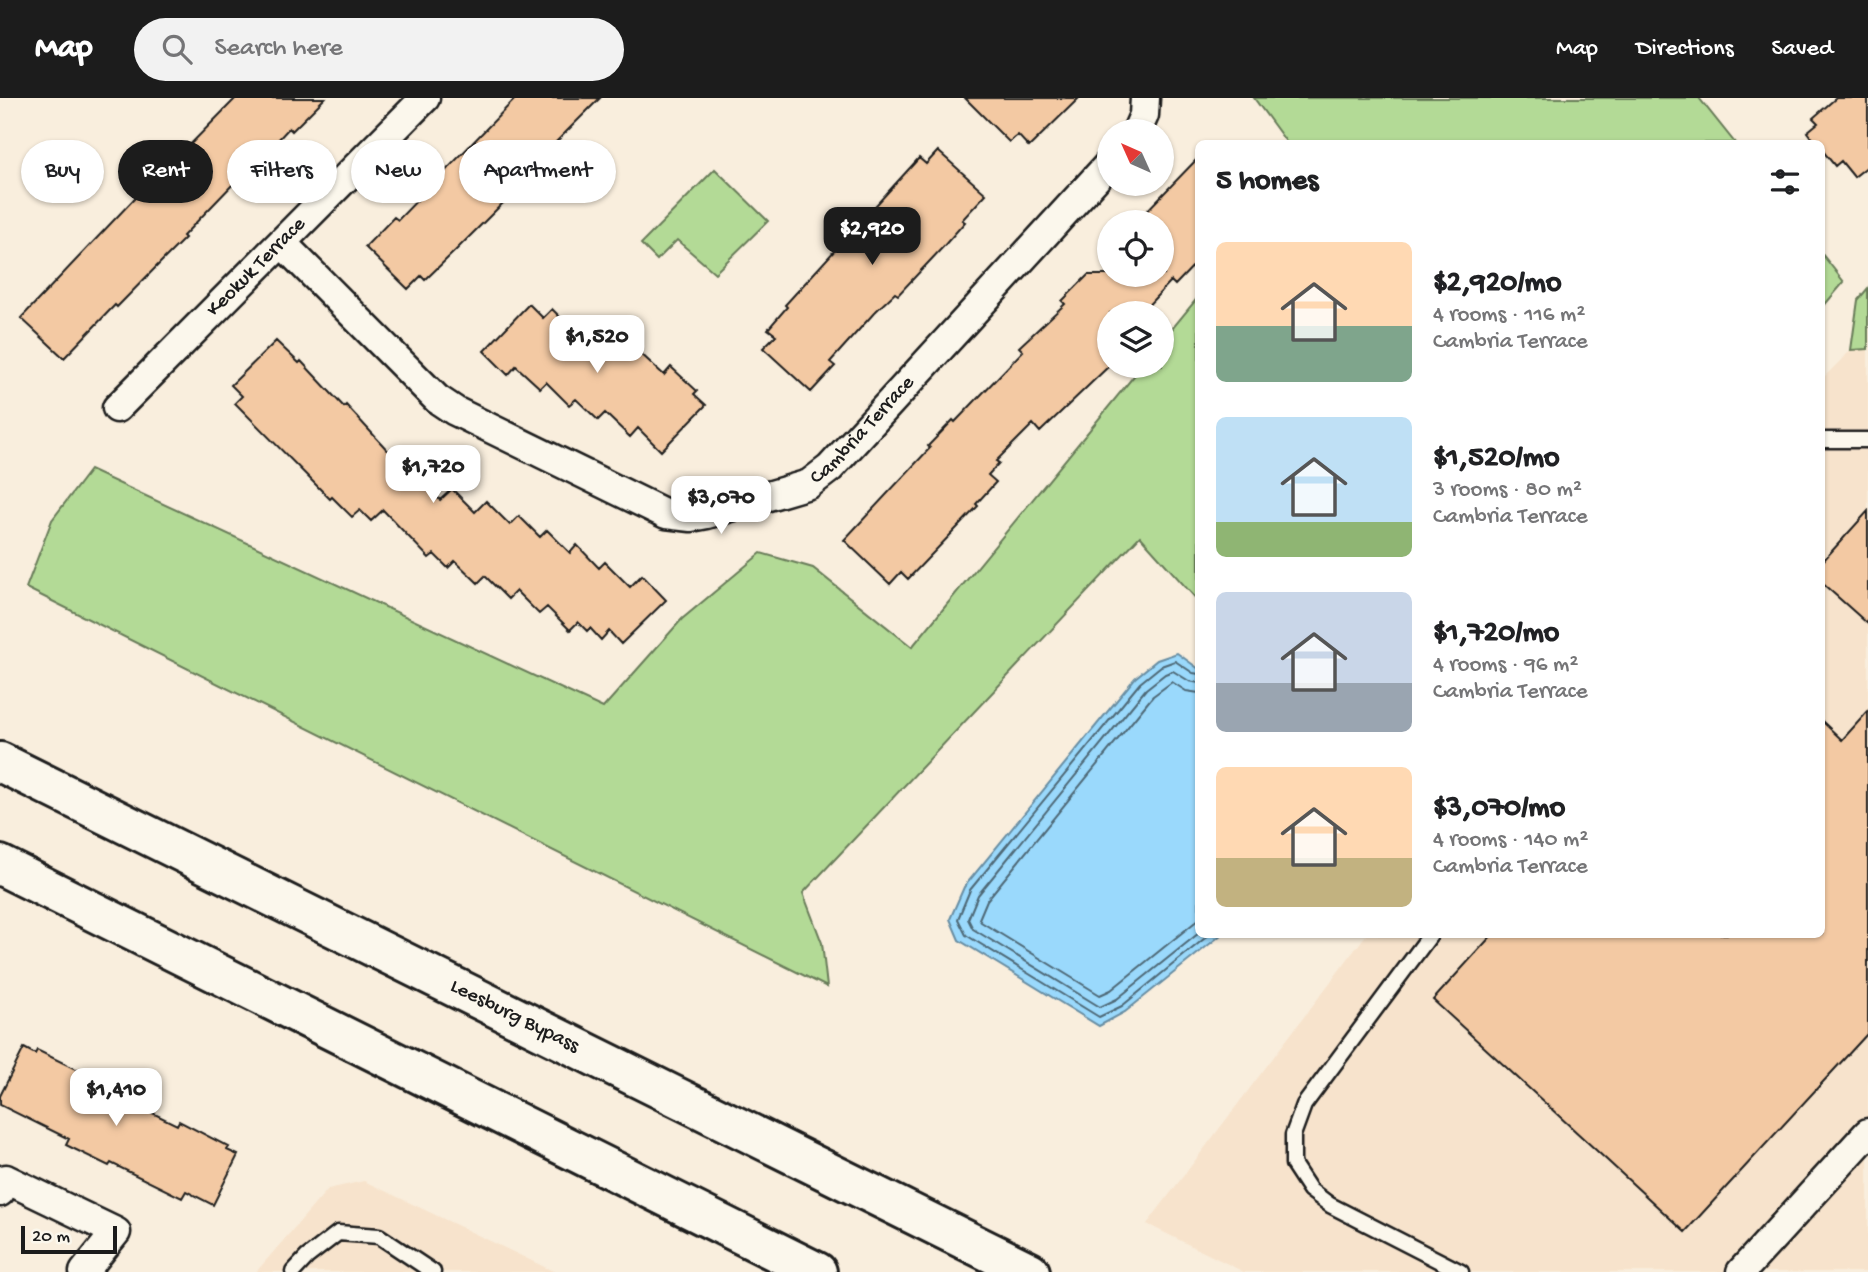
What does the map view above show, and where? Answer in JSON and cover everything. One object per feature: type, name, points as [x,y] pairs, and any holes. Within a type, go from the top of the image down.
[{"type":"highway","name":"Leesburg Bypass","points":[[0,762],[1030,1272]]},
{"type":"highway","points":[[0,865],[817,1272]]},
{"type":"street","name":"Keokuk Terrace","points":[[117,408],[425,98]]},
{"type":"street","points":[[1142,119],[1145,98]]},
{"type":"street","name":"Cambria Terrace","points":[[282,243],[437,399],[455,411],[666,514],[691,517],[809,484],[830,468],[1097,177]]},
{"type":"street","points":[[1741,1272],[1868,1133]]},
{"type":"street","points":[[0,1192],[6,1179],[116,1233],[84,1272]]},
{"type":"lane","points":[[1825,440],[1868,440]]},
{"type":"lane","points":[[1429,938],[1304,1105],[1293,1135],[1293,1164],[1310,1191],[1331,1205],[1461,1272]]},
{"type":"lane","points":[[293,1272],[338,1233],[379,1236],[433,1272]]},
{"type":"shaded area","points":[[1868,349],[1868,1272],[1244,1272],[1147,1224],[1364,938],[1825,938],[1825,376],[1851,350]]},
{"type":"shaded area","points":[[364,1181],[555,1272],[256,1272],[328,1189]]},
{"type":"green space","points":[[1254,98],[1699,98],[1733,140],[1285,140]]},
{"type":"green space","points":[[715,169],[768,221],[715,273],[677,240],[657,260],[641,244]]},
{"type":"green space","points":[[1825,258],[1844,282],[1825,304]]},
{"type":"green space","points":[[1868,288],[1868,349],[1851,350],[1858,300]]},
{"type":"green space","points":[[1195,301],[1195,598],[1140,536],[803,893],[822,943],[827,987],[26,588],[52,520],[90,470],[603,708],[682,619],[761,553],[813,568],[912,647],[1132,378],[1174,378],[1174,326]]},
{"type":"water","points":[[1177,653],[1195,666],[1195,938],[1217,938],[1125,1012],[1099,1026],[959,940],[950,919],[964,887],[1135,678],[1157,660]]},
{"type":"building","points":[[236,98],[325,98],[292,131],[289,128],[278,140],[227,140],[227,190],[183,236],[185,238],[64,358],[21,318],[130,203],[213,203],[213,140],[195,140]]},
{"type":"building","points":[[516,98],[600,98],[558,140],[475,140]]},
{"type":"building","points":[[965,98],[1079,98],[1029,147],[1018,135],[1009,142]]},
{"type":"building","points":[[1836,98],[1868,98],[1868,166],[1854,177],[1841,161],[1835,166],[1825,154],[1825,140],[1813,140],[1807,132],[1818,123],[1813,118]]},
{"type":"building","points":[[938,151],[986,194],[962,220],[965,222],[943,247],[898,295],[895,293],[875,312],[830,362],[835,366],[811,392],[763,348],[776,335],[768,329],[787,307],[785,305],[919,158],[926,164]]},
{"type":"building","points":[[459,157],[459,203],[503,203],[425,280],[421,276],[408,289],[365,247],[394,217],[398,220],[414,203],[445,203],[445,171]]},
{"type":"building","points":[[1195,161],[1195,264],[1175,285],[1174,210],[1148,210],[1161,196],[1174,196],[1174,183]]},
{"type":"building","points":[[1088,275],[1097,275],[1097,287],[1165,287],[1152,301],[1097,301],[1097,377],[1040,432],[1033,424],[996,461],[999,463],[988,475],[996,482],[976,504],[978,506],[908,579],[901,572],[890,584],[844,540],[930,448],[928,446],[953,420],[955,422],[1023,351],[1019,347],[1065,304],[1062,301]]},
{"type":"building","points":[[529,304],[543,318],[552,309],[571,328],[578,321],[602,344],[610,336],[632,359],[639,352],[664,375],[671,367],[697,391],[694,394],[706,405],[661,451],[638,428],[630,437],[605,413],[598,420],[576,399],[569,405],[546,382],[540,388],[516,366],[508,375],[484,351]]},
{"type":"building","points":[[276,341],[299,363],[301,361],[391,454],[393,452],[440,500],[452,489],[475,512],[486,501],[510,525],[519,516],[540,537],[547,530],[570,553],[577,545],[599,568],[605,562],[630,587],[642,575],[666,600],[621,644],[609,631],[601,640],[590,628],[587,631],[578,622],[570,630],[547,607],[539,614],[516,591],[508,599],[485,576],[478,583],[455,561],[448,568],[434,554],[429,558],[383,510],[371,521],[360,510],[352,517],[332,497],[330,499],[235,403],[242,396],[231,385]]},
{"type":"building","points":[[1868,511],[1868,624],[1825,586],[1825,559]]},
{"type":"building","points":[[1868,711],[1868,1033],[1685,1232],[1433,1000],[1489,938],[1825,938],[1825,724],[1842,740]]},
{"type":"building","points":[[24,1048],[35,1054],[37,1050],[86,1074],[85,1077],[97,1082],[95,1085],[177,1125],[179,1121],[229,1147],[227,1150],[238,1155],[213,1205],[186,1191],[182,1198],[111,1163],[109,1166],[66,1145],[69,1139],[0,1105],[0,1096]]}]
